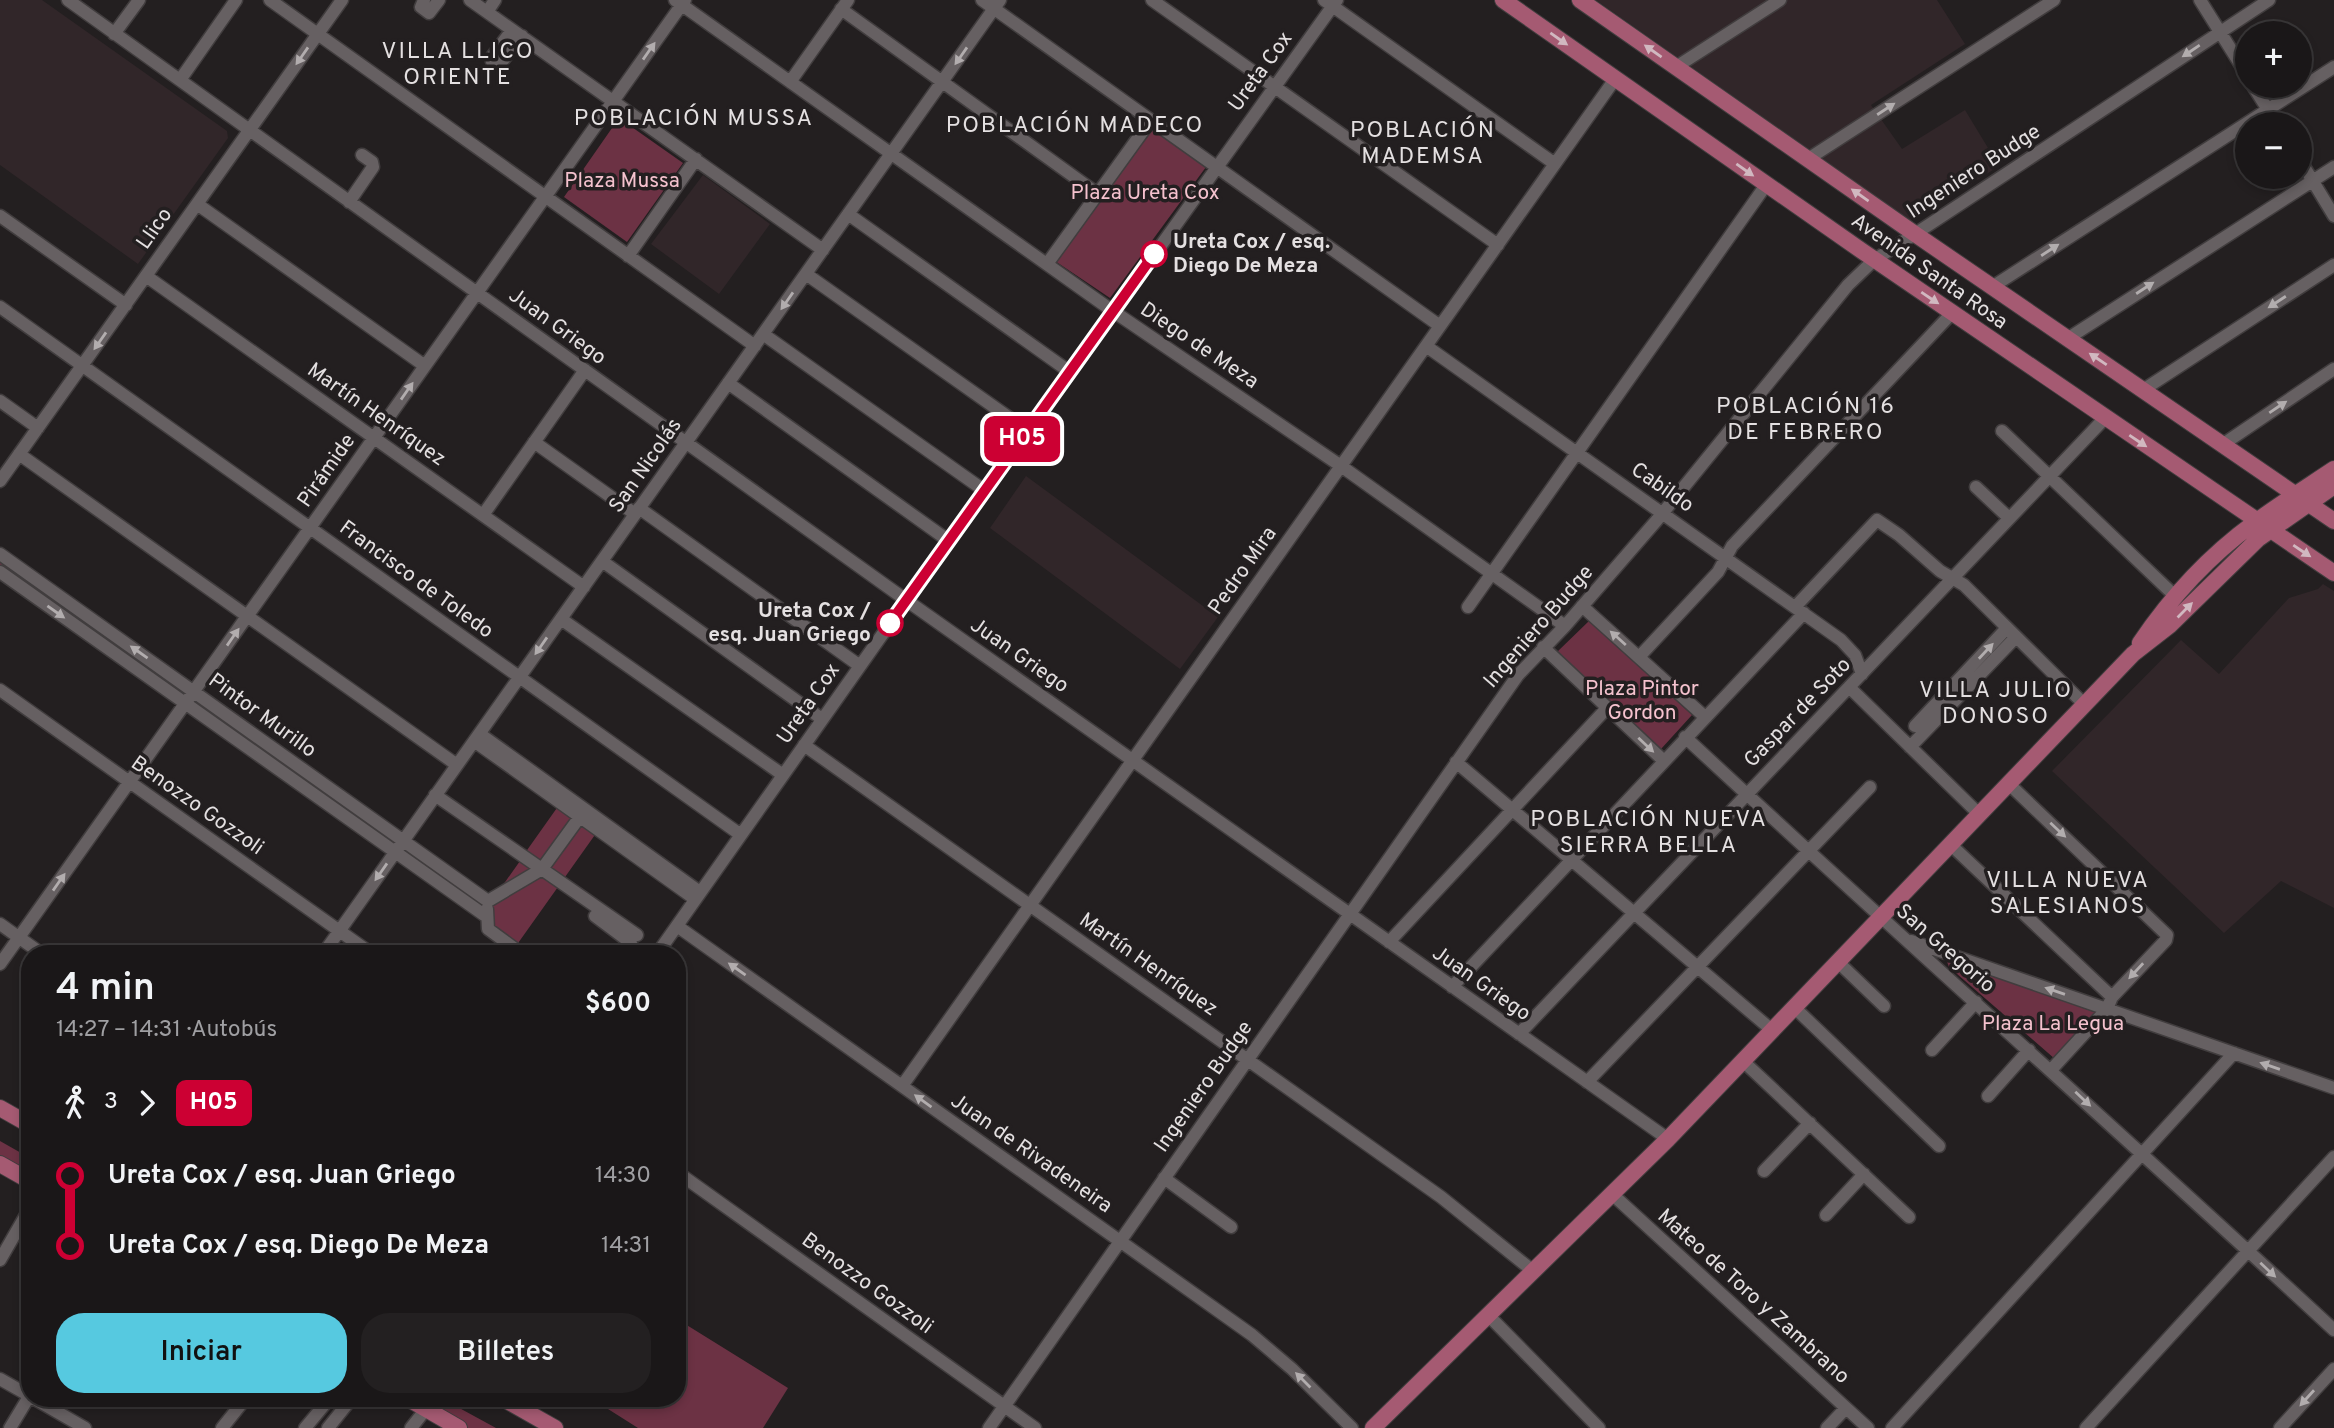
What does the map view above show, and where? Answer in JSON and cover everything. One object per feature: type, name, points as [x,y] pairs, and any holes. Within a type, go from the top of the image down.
[{"type":"main road","name":"Avenida Santa Rosa","points":[[1503,0],[1874,260],[2334,573]]},
{"type":"main road","name":"Avenida Santa Rosa","points":[[1580,0],[2334,521]]},
{"type":"main road","points":[[2302,500],[2334,469]]},
{"type":"main road","points":[[2133,654],[2175,596],[2217,554],[2302,500],[2334,486]]},
{"type":"main road","points":[[1373,1428],[1744,1062],[2084,704],[2133,654],[2169,626],[2263,526]]},
{"type":"main road","points":[[0,1108],[21,1120]]},
{"type":"main road","points":[[0,1164],[21,1176]]},
{"type":"main road","points":[[423,1407],[459,1428]]},
{"type":"main road","points":[[518,1407],[555,1428]]},
{"type":"street","name":"Juan Griego","points":[[68,0],[906,600],[1668,1139]]},
{"type":"street","points":[[114,34],[139,0]]},
{"type":"street","points":[[180,80],[236,0]]},
{"type":"street","points":[[270,0],[755,346]]},
{"type":"street","name":"Llico","points":[[0,481],[342,0]]},
{"type":"street","points":[[424,0],[422,9],[429,12],[439,0]]},
{"type":"street","points":[[487,12],[495,0]]},
{"type":"street","points":[[982,0],[997,4],[1151,120],[1440,326]]},
{"type":"street","points":[[1152,0],[1497,245]]},
{"type":"street","points":[[1676,67],[1780,0]]},
{"type":"street","points":[[1808,159],[2054,0]]},
{"type":"street","points":[[2200,0],[2235,56]]},
{"type":"street","name":"Ingeniero Budge","points":[[989,1428],[1518,675],[1565,626],[1662,512],[1837,297],[1874,260],[2269,0]]},
{"type":"street","points":[[473,1],[823,250]]},
{"type":"street","name":"Diego de Meza","points":[[681,2],[891,154],[1341,466],[1565,626]]},
{"type":"street","name":"Pirámide","points":[[0,964],[681,2]]},
{"type":"street","points":[[1331,2],[1555,163]]},
{"type":"street","name":"Ureta Cox","points":[[663,945],[906,600],[1275,87],[1331,2]]},
{"type":"street","name":"San Nicolás","points":[[330,945],[997,4]]},
{"type":"street","points":[[790,82],[844,5],[942,81],[1098,194]]},
{"type":"street","points":[[1992,287],[2334,67]]},
{"type":"street","name":"Pedro Mira","points":[[902,1086],[1615,79]]},
{"type":"street","points":[[2261,98],[2270,112]]},
{"type":"street","points":[[1047,264],[1151,120]]},
{"type":"street","points":[[349,202],[373,167],[372,162],[362,155]]},
{"type":"street","points":[[628,256],[696,159]]},
{"type":"street","points":[[2334,167],[2312,181],[2334,216]]},
{"type":"street","points":[[1468,607],[1766,185]]},
{"type":"street","points":[[2067,339],[2300,189]]},
{"type":"street","points":[[197,204],[425,366]]},
{"type":"street","points":[[848,214],[1070,372]]},
{"type":"street","points":[[0,216],[125,305]]},
{"type":"street","points":[[2143,390],[2334,265]]},
{"type":"street","points":[[806,274],[1028,431]]},
{"type":"street","name":"Martín Henríquez","points":[[146,276],[584,587]]},
{"type":"street","name":"Francisco de Toledo","points":[[0,307],[741,835]]},
{"type":"street","points":[[1639,657],[1718,572],[1736,542],[1952,313]]},
{"type":"street","points":[[763,334],[985,491]]},
{"type":"street","name":"Cabildo","points":[[1426,346],[1846,645],[1855,655],[1862,674]]},
{"type":"street","points":[[2222,445],[2334,369]]},
{"type":"street","points":[[483,515],[585,370]]},
{"type":"street","points":[[726,386],[947,543]]},
{"type":"street","points":[[0,401],[38,428]]},
{"type":"street","name":"Gaspar de Soto","points":[[1519,1034],[2105,418]]},
{"type":"street","points":[[2002,431],[2175,596]]},
{"type":"street","points":[[534,442],[639,508],[862,663]]},
{"type":"street","points":[[19,454],[457,765]]},
{"type":"street","points":[[1976,487],[2009,518]]},
{"type":"street","points":[[1452,987],[1705,717],[1877,520],[1911,544],[1940,571],[1953,578],[2084,704]]},
{"type":"street","name":"Pintor Murillo","points":[[0,554],[194,691],[399,847],[487,917],[488,929],[510,945]]},
{"type":"street","points":[[602,561],[822,719]]},
{"type":"street","name":"Pintor Murillo","points":[[0,572],[185,704],[399,847],[488,901]]},
{"type":"street","points":[[1582,606],[1705,717]]},
{"type":"street","points":[[561,619],[783,775]]},
{"type":"street","points":[[1910,747],[1935,713],[2012,632]]},
{"type":"street","points":[[1543,647],[1664,761]]},
{"type":"street","points":[[1849,687],[1979,814]]},
{"type":"street","name":"Benozzo Gozzoli","points":[[0,690],[359,945]]},
{"type":"street","points":[[1389,942],[1607,708]]},
{"type":"street","points":[[1915,726],[1935,713]]},
{"type":"street","name":"San Gregorio","points":[[1685,737],[2334,1330]]},
{"type":"street","points":[[477,738],[579,818],[698,896]]},
{"type":"street","points":[[477,738],[698,896]]},
{"type":"street","name":"Martín Henríquez","points":[[804,746],[1467,1216],[1533,1271]]},
{"type":"street","points":[[1456,762],[1773,1031]]},
{"type":"street","points":[[2008,783],[2167,935],[2166,940],[2051,1070]]},
{"type":"street","points":[[1587,1082],[1870,787]]},
{"type":"street","points":[[436,796],[634,939]]},
{"type":"street","points":[[487,917],[488,901],[540,871],[579,818]]},
{"type":"street","points":[[1950,844],[2110,1003]]},
{"type":"street","points":[[0,924],[29,945]]},
{"type":"street","name":"Juan de Rivadeneira","points":[[677,926],[1267,1347],[1352,1428]]},
{"type":"street","points":[[1904,939],[2110,1003],[2234,1053],[2334,1088]]},
{"type":"street","points":[[1838,962],[1884,1006]]},
{"type":"street","points":[[1933,1050],[1976,1002]]},
{"type":"street","points":[[1795,1008],[1939,1146]]},
{"type":"street","points":[[1988,1096],[2029,1050]]},
{"type":"street","points":[[1892,1428],[2234,1053]]},
{"type":"street","points":[[1744,1062],[1909,1217]]},
{"type":"street","points":[[1764,1171],[1810,1123]]},
{"type":"street","points":[[2086,1428],[2334,1157]]},
{"type":"street","points":[[1826,1215],[1864,1174]]},
{"type":"street","name":"Benozzo Gozzoli","points":[[686,1178],[1035,1428]]},
{"type":"street","points":[[1164,1178],[1231,1227]]},
{"type":"street","name":"Mateo de Toro y Zambrano","points":[[1612,1194],[1868,1428]]},
{"type":"street","points":[[0,1260],[21,1224]]},
{"type":"street","points":[[1488,1315],[1599,1428]]},
{"type":"street","points":[[2280,1428],[2334,1369]]},
{"type":"street","points":[[0,1379],[21,1391]]},
{"type":"street","points":[[10,1428],[23,1407]]},
{"type":"street","points":[[49,1407],[85,1428]]},
{"type":"street","points":[[222,1428],[239,1407]]},
{"type":"street","points":[[306,1428],[323,1407]]},
{"type":"street","points":[[328,1428],[345,1407]]},
{"type":"street","points":[[1827,1428],[1846,1408]]},
{"type":"street","points":[[411,1428],[426,1409]]},
{"type":"shaded area","points":[[0,0],[42,0],[227,131],[228,138],[138,264],[0,165]]},
{"type":"shaded area","points":[[1596,0],[1937,0],[1965,44],[1871,105],[1902,149],[1965,110],[1999,166],[1912,222]]},
{"type":"shaded area","points":[[703,175],[770,224],[719,294],[651,244]]},
{"type":"shaded area","points":[[1026,476],[1218,617],[1180,669],[990,528]]},
{"type":"shaded area","points":[[2323,584],[2334,591],[2334,908],[2281,881],[2224,933],[2052,771],[2181,640],[2219,674],[2289,598],[2318,589]]},
{"type":"green space","name":"Plaza Mussa","points":[[619,118],[683,163],[627,242],[564,197]]},
{"type":"green space","name":"Plaza Ureta Cox","points":[[1151,128],[1206,167],[1110,298],[1055,261]]},
{"type":"green space","points":[[0,559],[485,903],[484,908],[0,569]]},
{"type":"green space","name":"Plaza Pintor Gordon","points":[[1589,621],[1692,715],[1661,749],[1557,652]]},
{"type":"green space","points":[[559,805],[574,816],[540,864],[525,853]]},
{"type":"green space","points":[[579,820],[597,832],[515,945],[491,927],[490,902],[542,873]]},
{"type":"green space","points":[[520,861],[535,871],[498,892]]},
{"type":"green space","name":"Plaza La Legua","points":[[1946,959],[2097,1013],[2055,1059],[1949,967]]},
{"type":"green space","points":[[0,1141],[21,1153],[21,1170],[0,1158]]},
{"type":"green space","points":[[686,1325],[788,1388],[763,1428],[638,1428],[608,1409],[686,1407]]},
{"type":"green space","points":[[430,1407],[458,1407],[496,1428],[467,1428]]},
{"type":"bus line","name":"H05","points":[[890,623],[1154,254]]},
{"type":"place","name":"Ureta Cox / esq. Diego De Meza","points":[[1154,254]]},
{"type":"place","name":"Ureta Cox / esq. Juan Griego","points":[[890,623]]},
{"type":"district","name":"VILLA LLICO ORIENTE","points":[[458,65]]},
{"type":"district","name":"POBLACIÓN MUSSA","points":[[694,119]]},
{"type":"district","name":"POBLACIÓN MADECO","points":[[1075,126]]},
{"type":"district","name":"POBLACIÓN MADEMSA","points":[[1423,144]]},
{"type":"district","name":"POBLACIÓN 16 DE FEBRERO","points":[[1806,420]]},
{"type":"district","name":"VILLA JULIO DONOSO","points":[[1996,704]]},
{"type":"district","name":"POBLACIÓN NUEVA SIERRA BELLA","points":[[1649,833]]},
{"type":"district","name":"VILLA NUEVA SALESIANOS","points":[[2068,894]]}]
